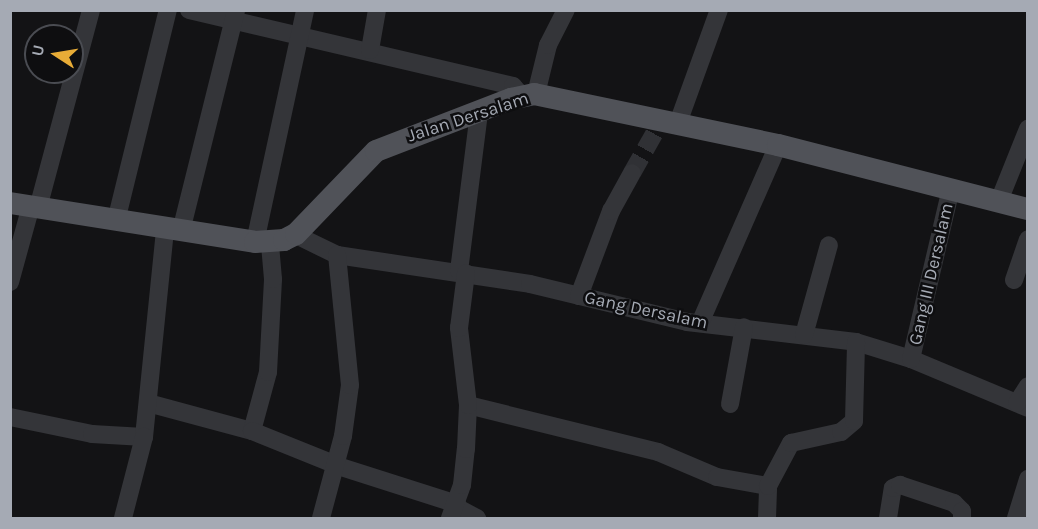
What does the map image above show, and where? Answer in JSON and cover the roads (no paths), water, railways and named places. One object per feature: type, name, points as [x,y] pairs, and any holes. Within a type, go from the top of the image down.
[{"type":"main road","name":"Jalan Dersalam","points":[[296,235],[376,151],[529,95],[778,145],[1028,209]]},
{"type":"main road","points":[[26,206],[262,242],[296,235]]},
{"type":"street","points":[[10,282],[26,206],[92,10]]},
{"type":"street","points":[[116,220],[168,10]]},
{"type":"street","points":[[189,10],[236,15],[513,86],[529,95],[548,45],[566,10]]},
{"type":"street","points":[[252,431],[268,372],[273,279],[262,242],[305,10]]},
{"type":"street","points":[[370,50],[377,10]]},
{"type":"street","points":[[666,123],[719,10]]},
{"type":"street","points":[[123,519],[144,438],[173,230],[236,15]]},
{"type":"street","points":[[454,510],[463,476],[468,405],[459,328],[462,272],[479,113]]},
{"type":"street","points":[[999,201],[1028,129]]},
{"type":"street","points":[[700,323],[778,145]]},
{"type":"street","points":[[579,296],[599,240],[632,174]]},
{"type":"street","name":"Gang III Dersalam","points":[[911,359],[951,189]]},
{"type":"street","name":"Gang Dersalam","points":[[296,235],[337,255],[462,272],[700,323],[856,342],[911,359],[1022,406]]},
{"type":"street","points":[[1014,279],[1028,239]]},
{"type":"street","points":[[804,335],[829,245]]},
{"type":"street","points":[[321,519],[336,464],[350,385],[337,255]]},
{"type":"street","points":[[730,404],[744,327]]},
{"type":"street","points":[[768,519],[768,486],[791,442],[842,432],[854,420],[856,342]]},
{"type":"street","points":[[1022,406],[1028,386]]},
{"type":"street","points":[[148,403],[252,431],[477,519]]},
{"type":"street","points":[[468,405],[658,452],[717,477],[768,486]]},
{"type":"street","points":[[10,417],[92,434],[144,438]]},
{"type":"street","points":[[1016,519],[1028,479]]},
{"type":"street","points":[[888,519],[893,488],[900,485],[954,503],[962,511],[962,519]]},
{"type":"tunnel","points":[[632,173],[659,125]]}]
